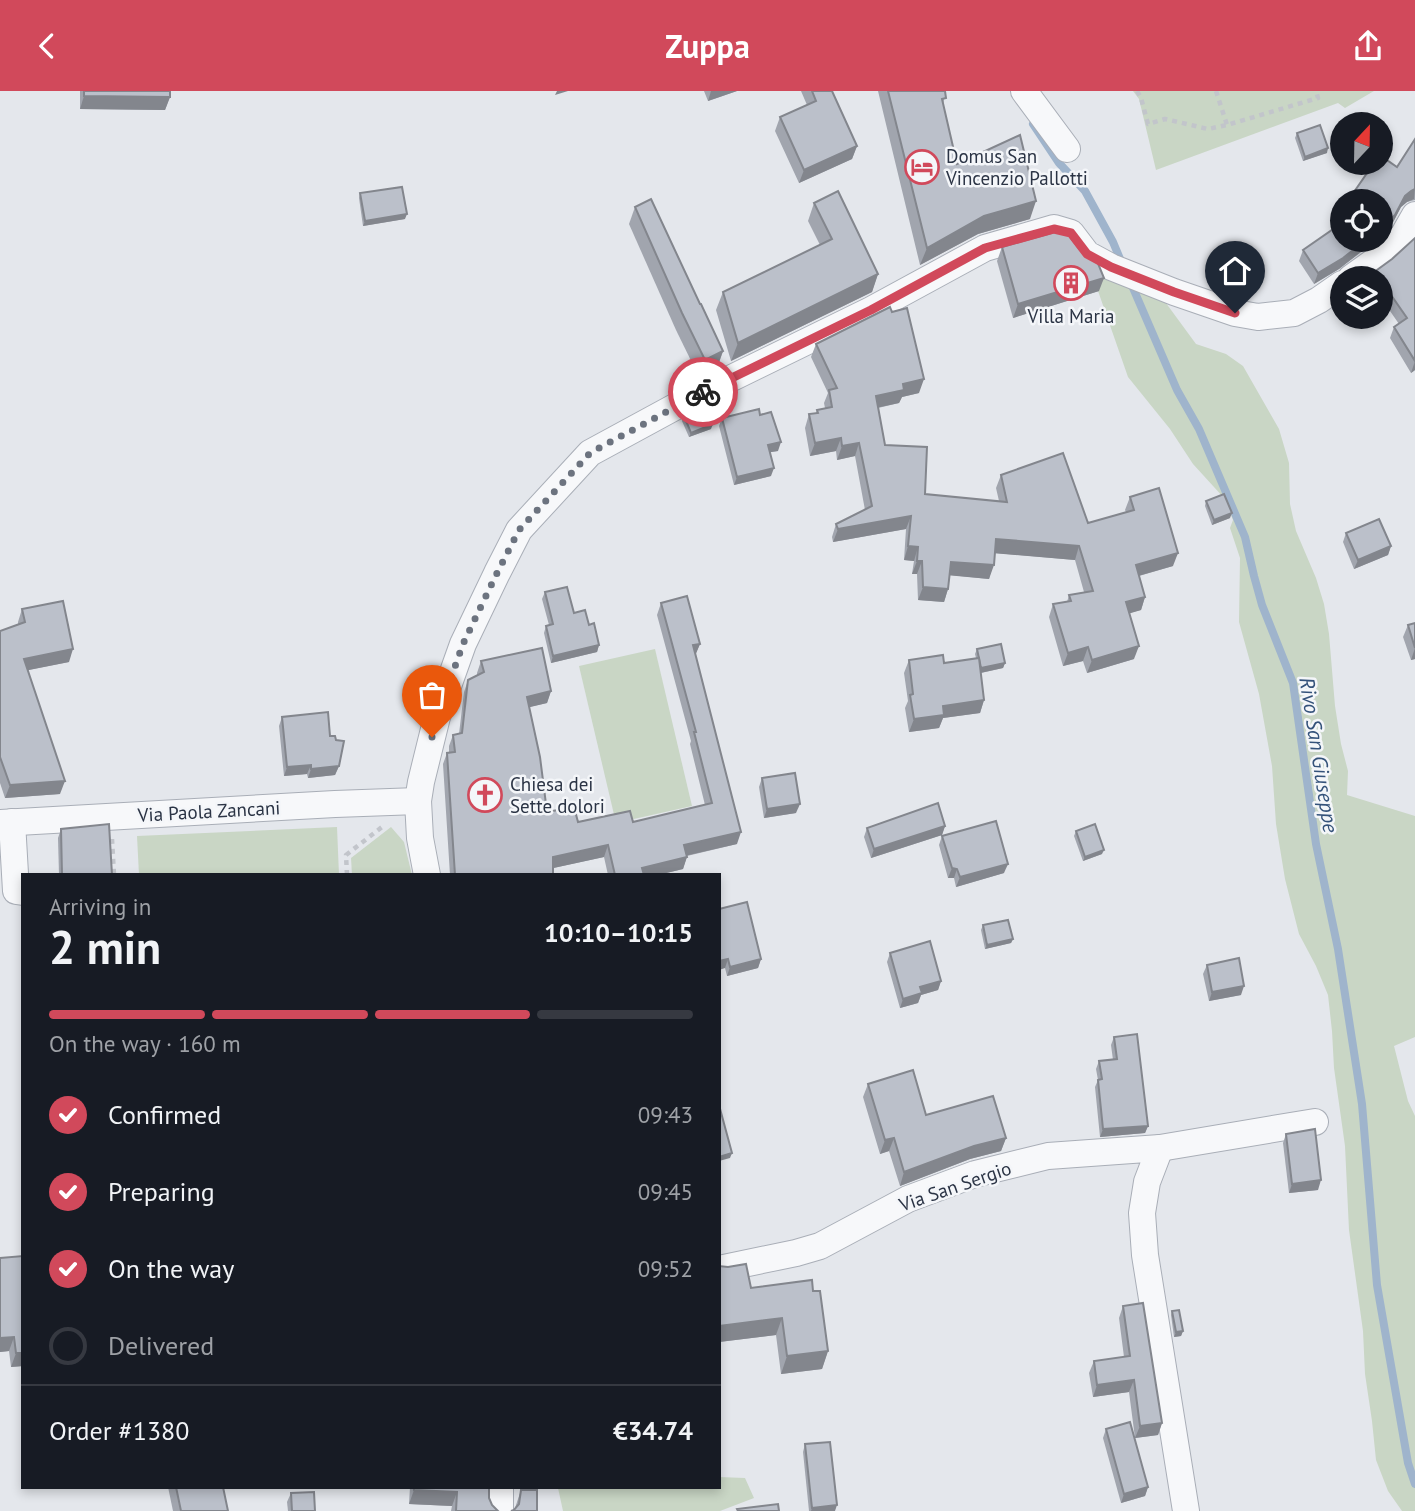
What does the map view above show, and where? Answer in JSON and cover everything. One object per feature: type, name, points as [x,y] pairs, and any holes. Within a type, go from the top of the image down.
[{"type":"street","points":[[1024,91],[1067,149]]},
{"type":"street","points":[[427,873],[420,838],[418,801],[421,782],[437,717],[463,644],[519,530],[590,453],[695,396],[871,310],[985,248],[1054,229],[1071,233],[1087,254],[1111,267],[1235,313],[1258,317],[1293,313],[1330,292]]},
{"type":"street","points":[[1368,266],[1411,236]]},
{"type":"street","name":"Via Paola Zancani","points":[[6,823],[418,801]]},
{"type":"street","points":[[6,823],[13,891]]},
{"type":"street","name":"Via San Sergio","points":[[721,1269],[820,1246],[908,1199],[975,1174],[1048,1156],[1160,1148],[1314,1122]]},
{"type":"street","points":[[1160,1148],[1147,1182],[1142,1213],[1143,1234],[1186,1511]]},
{"type":"street","points":[[500,1489],[500,1511]]},
{"type":"path","points":[[1137,91],[1148,124],[1165,119],[1208,129],[1318,98],[1316,91]]},
{"type":"path","points":[[1216,91],[1227,125]]},
{"type":"path","points":[[347,873],[346,855],[387,824]]},
{"type":"path","points":[[112,831],[114,873]]},
{"type":"green space","points":[[1133,91],[1374,91],[1345,108],[1338,103],[1156,170],[1139,99]]},
{"type":"green space","points":[[1090,268],[1163,299],[1196,344],[1226,354],[1243,366],[1279,429],[1289,463],[1290,504],[1296,531],[1324,604],[1335,706],[1348,771],[1347,795],[1415,816],[1415,1037],[1394,1046],[1408,1101],[1415,1116],[1415,1511],[1402,1511],[1388,1491],[1376,1460],[1365,1374],[1363,1331],[1349,1230],[1345,1146],[1334,1068],[1328,995],[1299,934],[1285,879],[1276,824],[1272,766],[1259,694],[1239,622],[1240,558],[1230,528],[1233,520],[1224,498],[1193,464],[1170,429],[1128,377]]},
{"type":"green space","points":[[655,649],[692,806],[616,823],[579,666]]},
{"type":"green space","points":[[337,827],[339,873],[139,873],[137,836]]},
{"type":"green space","points":[[391,827],[404,842],[412,873],[352,873],[351,858]]},
{"type":"green space","points":[[721,1477],[745,1478],[754,1498],[720,1511],[563,1511],[558,1489],[721,1489]]},
{"type":"building","points":[[84,91],[170,91],[170,97],[84,96]]},
{"type":"building","points":[[812,91],[832,91],[857,146],[804,170],[780,117],[816,101]]},
{"type":"building","name":"Domus San Vincenzio Pallotti","points":[[888,91],[945,91],[946,98],[942,99],[957,164],[1020,135],[1036,201],[984,216],[927,248]]},
{"type":"building","points":[[1320,125],[1328,148],[1305,157],[1297,133]]},
{"type":"building","points":[[1415,139],[1415,189],[1405,196],[1393,217],[1393,189],[1356,189],[1366,175],[1393,175],[1393,164],[1397,167]]},
{"type":"building","points":[[402,187],[407,214],[365,221],[360,193]]},
{"type":"building","points":[[838,191],[878,274],[738,343],[723,292],[832,239],[814,203]]},
{"type":"building","points":[[651,199],[723,351],[705,360],[635,207]]},
{"type":"building","name":"Villa Maria","points":[[1059,231],[1067,233],[1080,250],[1097,261],[1104,278],[1018,304],[1002,247]]},
{"type":"building","points":[[1330,231],[1330,252],[1351,252],[1318,273],[1303,250]]},
{"type":"building","points":[[1415,238],[1415,361],[1394,327],[1407,318],[1393,298],[1393,266],[1382,266]]},
{"type":"building","points":[[890,307],[892,312],[907,308],[924,379],[903,384],[904,390],[876,396],[885,445],[927,447],[925,494],[1007,502],[1001,475],[1063,453],[1088,523],[1134,510],[1130,497],[1159,488],[1178,553],[1136,565],[1145,597],[1126,602],[1139,646],[1092,660],[1088,647],[1068,653],[1053,604],[1071,601],[1069,595],[1093,591],[1079,546],[996,539],[994,565],[951,562],[948,589],[923,587],[922,561],[917,561],[918,547],[908,546],[911,516],[838,529],[836,524],[872,506],[859,443],[842,446],[841,438],[815,443],[809,414],[832,407],[829,390],[837,388],[816,344]]},
{"type":"building","points":[[707,404],[713,424],[691,433],[684,416]]},
{"type":"building","points":[[759,409],[760,415],[771,412],[781,442],[768,445],[774,468],[737,477],[722,418]]},
{"type":"building","points":[[1224,494],[1232,513],[1214,520],[1206,501]]},
{"type":"building","points":[[1379,519],[1391,546],[1358,560],[1346,533]]},
{"type":"building","points":[[567,587],[574,613],[585,610],[589,625],[594,623],[599,645],[553,656],[546,626],[553,624],[545,592]]},
{"type":"building","points":[[687,596],[700,644],[693,645],[741,832],[684,845],[687,857],[642,868],[643,873],[615,873],[608,845],[553,857],[553,873],[455,873],[447,753],[455,752],[453,735],[462,733],[468,680],[484,672],[481,661],[542,648],[551,691],[527,697],[540,757],[547,812],[574,807],[578,822],[630,811],[633,822],[712,803],[661,603]]},
{"type":"building","points":[[63,601],[73,649],[24,659],[65,781],[10,785],[0,757],[0,631],[25,622],[22,609]]},
{"type":"building","points":[[1415,623],[1415,648],[1408,625]]},
{"type":"building","points":[[1001,644],[1005,663],[981,668],[977,649]]},
{"type":"building","points":[[943,655],[944,663],[979,658],[984,700],[943,706],[944,715],[914,719],[909,660]]},
{"type":"building","points":[[328,712],[330,736],[344,741],[339,766],[311,769],[311,765],[287,767],[282,717]]},
{"type":"building","points":[[795,773],[800,804],[767,809],[762,778]]},
{"type":"building","points":[[938,803],[945,826],[874,849],[867,828]]},
{"type":"building","points":[[996,821],[1008,864],[960,877],[957,869],[952,868],[942,836]]},
{"type":"building","points":[[109,824],[112,873],[62,873],[61,829]]},
{"type":"building","points":[[1095,824],[1104,850],[1085,857],[1076,831]]},
{"type":"building","points":[[747,902],[761,959],[730,967],[728,959],[721,961],[721,908]]},
{"type":"building","points":[[1008,920],[1013,939],[987,945],[983,925]]},
{"type":"building","points":[[930,941],[941,981],[920,987],[922,993],[903,999],[890,953]]},
{"type":"building","points":[[1239,958],[1244,986],[1212,992],[1207,965]]},
{"type":"building","points":[[1137,1034],[1148,1126],[1103,1129],[1098,1080],[1102,1079],[1099,1061],[1117,1059],[1114,1037]]},
{"type":"building","points":[[913,1070],[926,1115],[993,1096],[1006,1138],[974,1146],[904,1172],[894,1138],[885,1140],[868,1084]]},
{"type":"building","points":[[721,1112],[732,1153],[721,1156]]},
{"type":"building","points":[[1315,1129],[1321,1180],[1292,1184],[1286,1134]]},
{"type":"building","points":[[21,1256],[21,1353],[16,1353],[14,1337],[0,1338],[0,1258]]},
{"type":"building","points":[[746,1264],[751,1288],[812,1280],[813,1291],[820,1291],[828,1351],[787,1356],[782,1318],[721,1326],[721,1266]]},
{"type":"building","points":[[1143,1303],[1162,1423],[1140,1426],[1134,1380],[1097,1385],[1094,1361],[1130,1356],[1123,1306]]},
{"type":"building","points":[[1179,1310],[1183,1331],[1176,1332],[1172,1311]]},
{"type":"building","points":[[1130,1422],[1148,1487],[1124,1494],[1106,1429]]},
{"type":"building","points":[[830,1442],[837,1505],[812,1508],[805,1444]]},
{"type":"building","points":[[176,1489],[223,1489],[228,1511],[181,1511]]},
{"type":"building","points":[[489,1489],[489,1498],[498,1511],[456,1511],[457,1492],[414,1490]]},
{"type":"building","points":[[521,1490],[537,1490],[537,1511],[511,1511],[519,1504]]},
{"type":"building","points":[[314,1492],[315,1511],[292,1511],[291,1493]]},
{"type":"building","points":[[778,1504],[779,1511],[737,1509]]},
{"type":"waterway","name":"Rivo San Giuseppe","points":[[1033,124],[1059,163],[1085,191],[1123,266]]},
{"type":"waterway","name":"Rivo San Giuseppe","points":[[1130,281],[1177,390],[1199,429],[1245,537],[1262,605],[1293,683],[1316,844],[1338,949],[1362,1104],[1377,1285],[1408,1463],[1415,1484]]},
{"type":"way so far","points":[[432,737],[463,644],[519,530],[590,453],[703,392]]},
{"type":"place","name":"Domus San Vincenzio Pallotti","points":[[922,167]]},
{"type":"place","name":"Villa Maria","points":[[1071,283]]},
{"type":"place","name":"Chiesa dei Sette dolori","points":[[485,795]]},
{"type":"route","points":[[703,392],[871,310],[985,248],[1054,229],[1071,233],[1087,254],[1111,267],[1235,313]]}]
